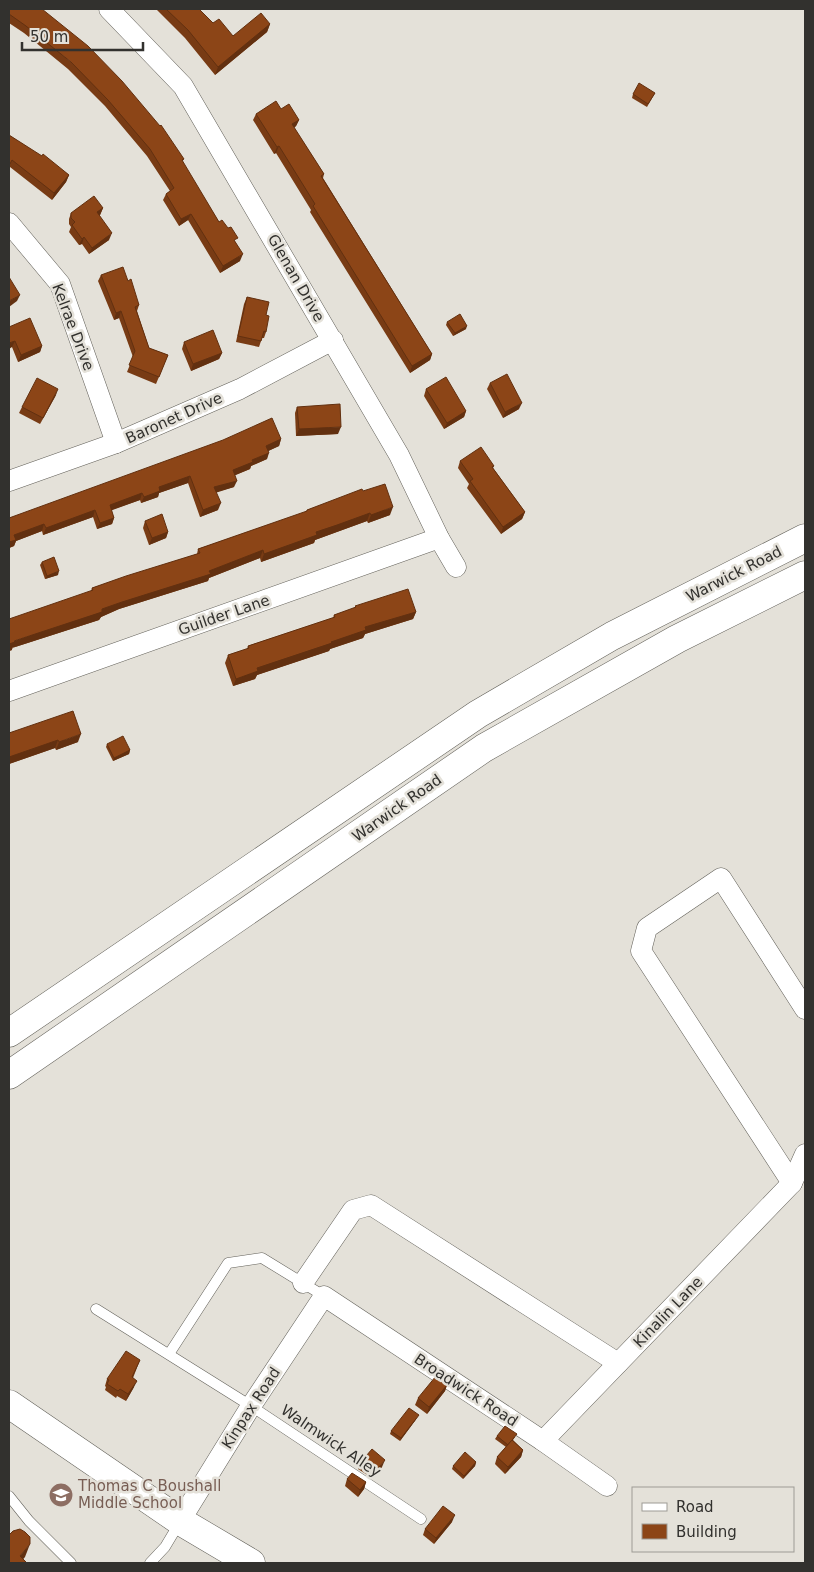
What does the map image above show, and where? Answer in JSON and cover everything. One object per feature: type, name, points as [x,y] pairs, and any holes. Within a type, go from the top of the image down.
[{"type":"main road","name":"Warwick Road","points":[[9,1033],[478,714],[535,679],[612,636],[805,538]]},
{"type":"main road","name":"Warwick Road","points":[[9,1075],[484,748],[677,639],[805,575]]},
{"type":"main road","points":[[9,1404],[180,1521],[251,1563]]},
{"type":"street","name":"Glenan Drive","points":[[109,9],[183,86],[333,340],[398,455],[439,538],[456,567]]},
{"type":"street","name":"Kelrae Drive","points":[[9,223],[60,284],[116,443]]},
{"type":"street","name":"Baronet Drive","points":[[9,481],[116,443],[240,389],[333,340]]},
{"type":"street","name":"Guilder Lane","points":[[9,691],[439,538]]},
{"type":"street","points":[[792,1183],[641,951],[647,928],[721,878],[805,1009]]},
{"type":"street","name":"Kinalin Lane","points":[[543,1441],[792,1183],[805,1154]]},
{"type":"street","points":[[303,1283],[353,1210],[371,1205],[618,1363]]},
{"type":"street","name":"Kinpax Road","points":[[180,1521],[251,1406],[324,1296]]},
{"type":"street","name":"Broadwick Road","points":[[324,1296],[543,1441],[607,1486]]},
{"type":"lane","points":[[169,1354],[228,1263],[262,1258],[324,1296]]},
{"type":"lane","name":"Walmwick Alley","points":[[96,1309],[251,1406],[421,1519]]},
{"type":"lane","points":[[9,1496],[29,1521],[71,1563]]},
{"type":"lane","points":[[150,1563],[165,1547],[180,1521]]},
{"type":"building","points":[[9,9],[42,9],[88,46],[122,81],[161,125],[184,159],[182,160],[219,222],[222,220],[228,228],[231,227],[238,238],[234,240],[243,254],[223,266],[191,214],[181,219],[166,194],[174,188],[150,149],[108,100],[71,62],[9,14]]},
{"type":"building","points":[[166,9],[199,9],[213,23],[219,19],[233,36],[261,13],[270,24],[218,67],[188,30]]},
{"type":"building","points":[[639,83],[655,93],[648,104],[633,94]]},
{"type":"building","points":[[276,101],[281,109],[289,104],[299,120],[292,124],[324,174],[321,176],[432,354],[412,366],[313,206],[315,204],[279,146],[277,147],[256,114]]},
{"type":"building","points":[[9,135],[42,156],[43,154],[69,175],[54,193],[12,160],[9,164]]},
{"type":"building","points":[[94,196],[103,208],[97,212],[112,233],[92,248],[84,237],[82,239],[72,225],[75,222],[71,218],[71,213]]},
{"type":"building","points":[[123,267],[128,281],[131,279],[139,305],[135,307],[149,348],[168,355],[159,377],[129,365],[135,351],[121,311],[116,313],[101,275]]},
{"type":"building","points":[[9,277],[20,295],[9,301]]},
{"type":"building","points":[[247,297],[269,302],[266,315],[269,316],[266,332],[264,331],[261,341],[238,336]]},
{"type":"building","points":[[460,314],[467,326],[455,333],[447,322]]},
{"type":"building","points":[[30,318],[42,346],[21,355],[15,341],[9,343],[9,327]]},
{"type":"building","points":[[213,330],[222,353],[193,364],[184,342]]},
{"type":"building","points":[[507,374],[522,403],[505,412],[490,383]]},
{"type":"building","points":[[446,377],[466,411],[447,423],[426,389]]},
{"type":"building","points":[[37,378],[58,389],[43,418],[22,407]]},
{"type":"building","points":[[340,404],[341,427],[299,429],[297,407]]},
{"type":"building","points":[[272,418],[281,439],[266,446],[269,453],[233,470],[237,481],[214,487],[221,503],[203,510],[190,476],[159,487],[160,491],[144,497],[142,493],[110,505],[114,518],[100,523],[95,510],[46,528],[44,524],[14,535],[16,540],[9,542],[9,518],[223,440]]},
{"type":"building","points":[[481,447],[494,466],[492,467],[525,512],[503,527],[470,481],[473,479],[460,461]]},
{"type":"building","points":[[385,484],[393,507],[316,532],[317,535],[264,554],[263,550],[209,571],[211,574],[122,602],[102,609],[102,612],[9,644],[9,619],[93,590],[92,588],[126,576],[200,553],[198,549],[307,511],[362,489],[363,491]]},
{"type":"building","points":[[162,514],[168,532],[152,538],[145,521]]},
{"type":"building","points":[[54,557],[59,571],[47,576],[42,562]]},
{"type":"building","points":[[408,589],[416,612],[365,627],[366,630],[257,668],[258,671],[236,679],[228,655],[249,648],[248,646],[335,617],[334,615],[355,606]]},
{"type":"building","points":[[73,711],[81,734],[9,757],[9,733]]},
{"type":"building","points":[[123,736],[130,750],[114,758],[107,744]]},
{"type":"building","points":[[126,1351],[140,1360],[132,1377],[137,1381],[128,1394],[120,1389],[118,1391],[107,1384],[109,1380],[107,1379]]},
{"type":"building","points":[[436,1376],[447,1385],[429,1407],[418,1398]]},
{"type":"building","points":[[409,1408],[419,1415],[401,1438],[391,1431]]},
{"type":"building","points":[[505,1426],[517,1434],[508,1445],[497,1436]]},
{"type":"building","points":[[512,1440],[523,1450],[508,1467],[497,1457]]},
{"type":"building","points":[[372,1449],[385,1460],[375,1472],[361,1462]]},
{"type":"building","points":[[465,1452],[476,1462],[464,1476],[453,1466]]},
{"type":"building","points":[[352,1473],[366,1482],[360,1490],[347,1479]]},
{"type":"building","points":[[443,1506],[455,1515],[436,1538],[425,1529]]},
{"type":"building","points":[[20,1529],[30,1537],[30,1544],[20,1556],[27,1563],[9,1563],[9,1535],[13,1531]]},
{"type":"place","name":"Thomas C Boushall Middle School","points":[[61,1495]]}]
